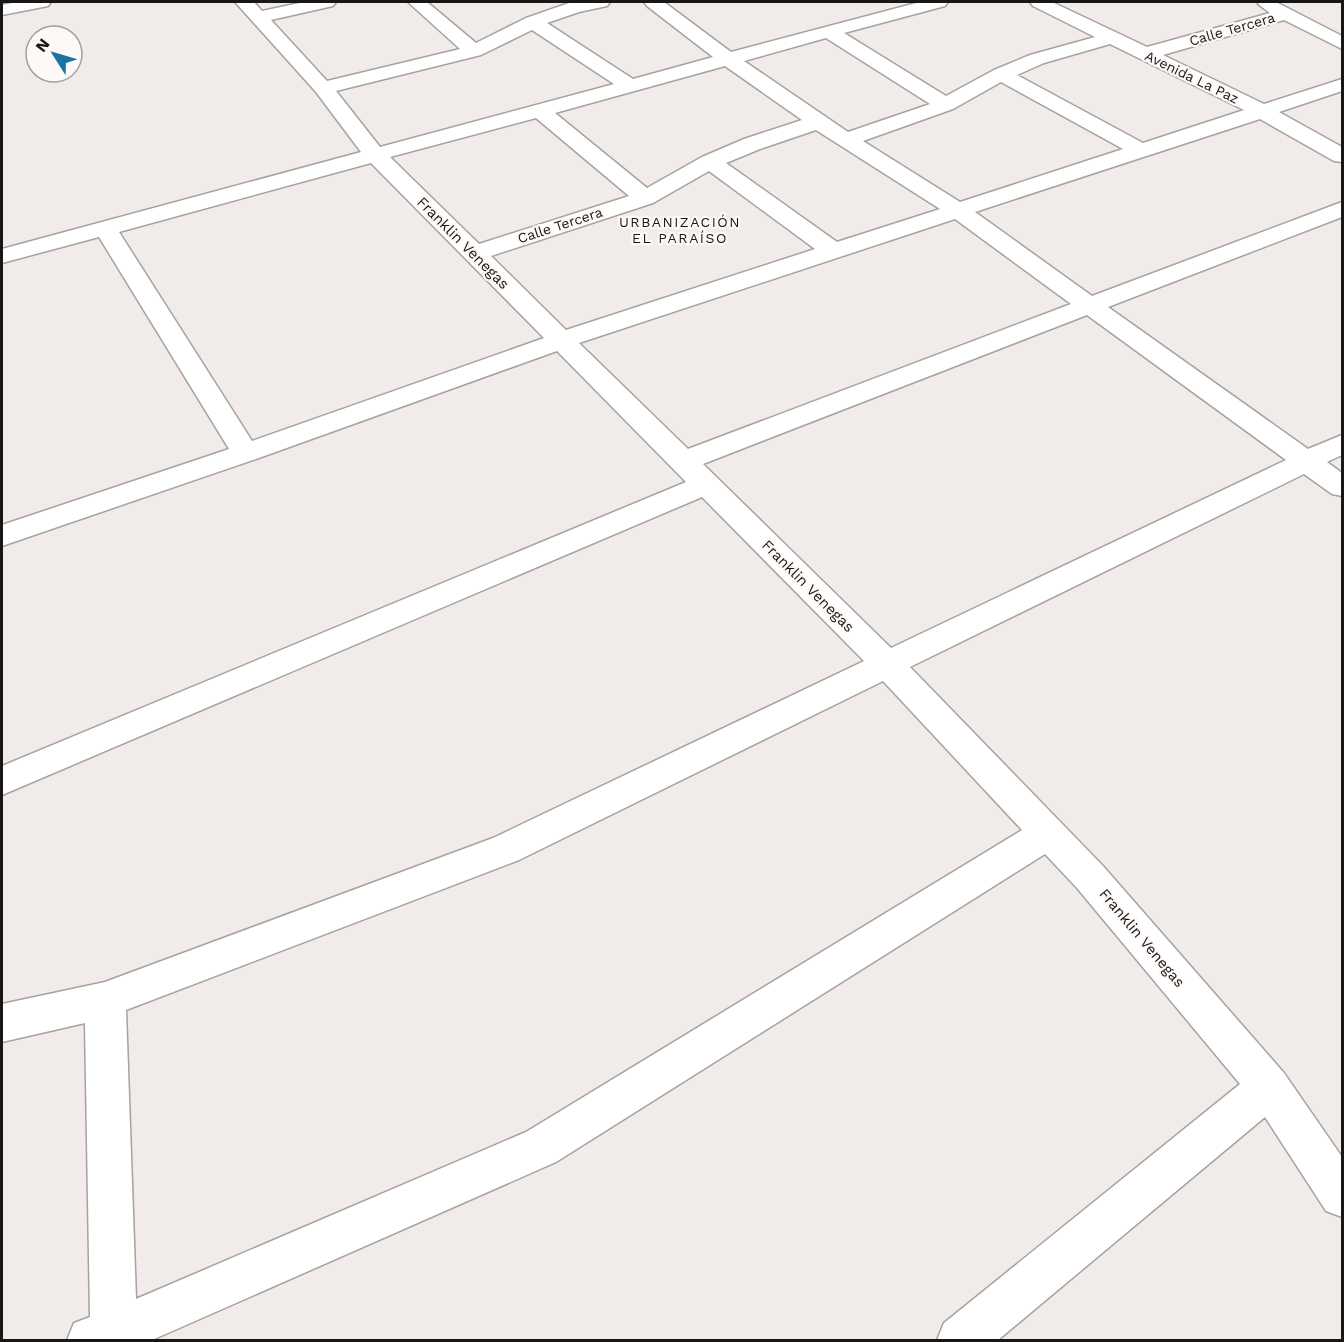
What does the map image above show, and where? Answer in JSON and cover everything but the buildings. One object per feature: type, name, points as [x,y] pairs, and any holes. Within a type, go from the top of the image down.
[{"type":"street","points":[[2,10],[42,2]]},
{"type":"street","points":[[251,9],[327,2]]},
{"type":"street","points":[[417,2],[474,51]]},
{"type":"street","points":[[323,88],[474,51],[533,22],[575,7],[602,2]]},
{"type":"street","points":[[879,2],[900,12]]},
{"type":"street","points":[[2,256],[939,2]]},
{"type":"street","name":"Avenida La Paz","points":[[1040,2],[1260,110],[1342,156]]},
{"type":"street","points":[[1261,2],[1342,44]]},
{"type":"street","points":[[666,4],[728,59],[845,140],[957,210],[1342,487]]},
{"type":"street","points":[[1059,11],[1081,5]]},
{"type":"street","name":"Franklin Venegas","points":[[251,9],[323,88],[375,155],[888,665],[1090,877],[1269,1087],[1342,1195]]},
{"type":"street","name":"Calle Tercera","points":[[1145,54],[1285,14]]},
{"type":"street","points":[[533,22],[630,86]]},
{"type":"street","points":[[829,32],[946,105]]},
{"type":"street","points":[[845,140],[946,105],[1001,74],[1037,59],[1111,38]]},
{"type":"street","points":[[1001,74],[1140,150]]},
{"type":"street","points":[[2,536],[246,453],[562,340],[1260,110],[1342,86]]},
{"type":"street","points":[[539,110],[645,198]]},
{"type":"street","name":"Calle Tercera","points":[[473,254],[645,198],[710,162],[753,144],[818,122]]},
{"type":"street","points":[[710,162],[833,251]]},
{"type":"street","points":[[683,461],[1342,209]]},
{"type":"street","points":[[104,227],[246,453]]},
{"type":"street","points":[[2,1023],[105,1000],[506,849],[1342,444]]},
{"type":"street","points":[[2,781],[705,485]]},
{"type":"street","points":[[105,1000],[107,1338],[541,1147],[1048,832]]},
{"type":"street","points":[[961,1341],[1269,1087]]},
{"type":"district","name":"URBANIZACIÓN EL PARAÍSO","points":[[680,230]]}]
